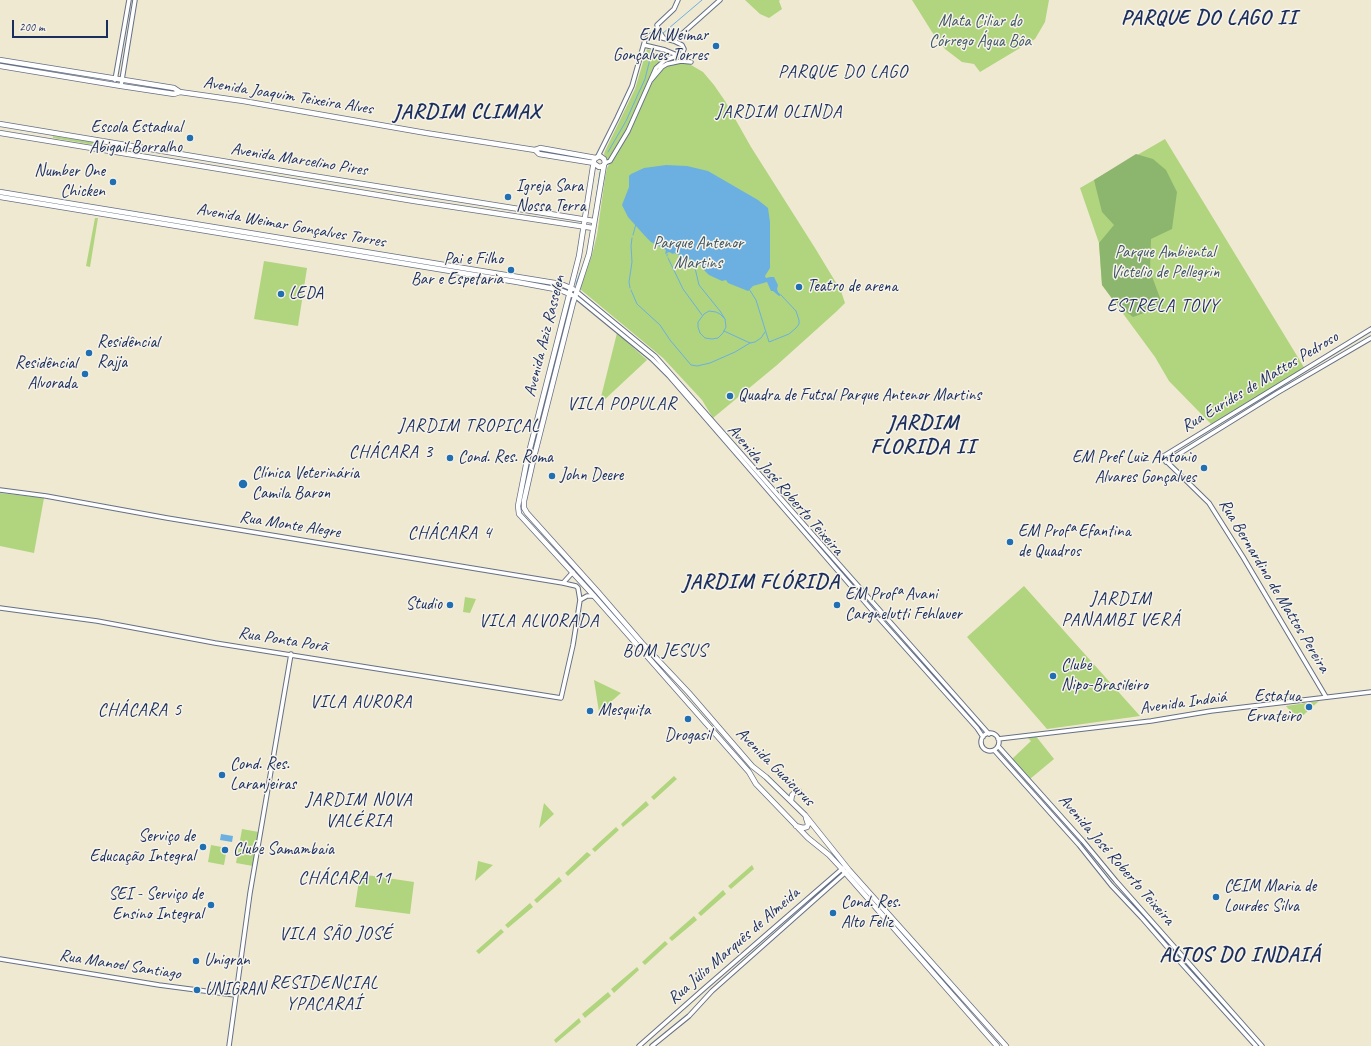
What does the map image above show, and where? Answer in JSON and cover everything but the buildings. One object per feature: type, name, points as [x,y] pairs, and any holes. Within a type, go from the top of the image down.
[{"type":"main road","name":"Avenida Joaquim Teixeira Alves","points":[[0,60],[174,88],[180,92],[243,101],[426,133],[538,149],[539,154],[596,160]]},
{"type":"main road","name":"Avenida Joaquim Teixeira Alves","points":[[0,66],[174,94],[180,92]]},
{"type":"main road","name":"Avenida Marcelino Pires","points":[[0,124],[594,221]]},
{"type":"main road","name":"Avenida Marcelino Pires","points":[[0,132],[428,203],[593,228]]},
{"type":"main road","points":[[538,149],[546,149],[596,160],[603,157],[604,164],[599,167],[596,160]]},
{"type":"main road","points":[[546,149],[546,155]]},
{"type":"main road","name":"Avenida Aziz Rasselen","points":[[519,514],[518,506],[527,460],[579,256],[596,160]]},
{"type":"main road","name":"Avenida Aziz Rasselen","points":[[524,508],[524,501],[531,468],[576,291],[589,254],[604,164]]},
{"type":"main road","name":"Avenida Weimar Gonçalves Torres","points":[[0,192],[561,284],[576,291]]},
{"type":"main road","name":"Avenida Weimar Gonçalves Torres","points":[[0,197],[517,282],[560,290],[569,294]]},
{"type":"main road","name":"Avenida José Roberto Teixeira","points":[[569,294],[575,296]]},
{"type":"main road","name":"Avenida Guaicurus","points":[[524,508],[642,643],[689,693],[742,755],[766,776],[805,815],[844,869],[997,1046]]},
{"type":"main road","name":"Avenida Guaicurus","points":[[519,514],[594,596],[749,772],[756,784],[808,838],[844,869],[850,870],[1006,1046]]},
{"type":"main road","points":[[756,784],[761,778],[766,776]]},
{"type":"main road","points":[[792,801],[792,795],[799,791]]},
{"type":"main road","points":[[795,826],[803,828],[807,827],[808,821],[805,815]]},
{"type":"street","points":[[114,85],[129,0]]},
{"type":"street","points":[[121,86],[136,0]]},
{"type":"street","points":[[664,38],[658,30],[658,24],[674,9],[678,0]]},
{"type":"street","points":[[674,41],[720,0]]},
{"type":"street","points":[[596,160],[632,86],[645,40],[651,35],[674,41],[683,47],[682,54],[660,63],[652,74],[628,131],[610,161],[604,164]]},
{"type":"street","points":[[644,45],[665,50],[678,56]]},
{"type":"street","points":[[650,81],[662,67],[668,64],[681,61],[691,62]]},
{"type":"street","name":"Avenida José Roberto Teixeira","points":[[576,291],[655,356],[877,616],[977,728],[983,737],[981,744],[984,748],[988,751],[994,750],[1008,765],[1079,845],[1112,885],[1256,1046]]},
{"type":"street","name":"Avenida José Roberto Teixeira","points":[[575,296],[652,359],[702,412]]},
{"type":"street","name":"Rua Eurídes de Mattos Pedroso","points":[[1162,457],[1371,330]]},
{"type":"street","name":"Rua Eurídes de Mattos Pedroso","points":[[1166,462],[1277,393],[1371,338]]},
{"type":"street","points":[[702,412],[989,734],[996,736],[998,739],[998,746],[994,750]]},
{"type":"street","name":"Rua Bernardino de Mattos Pereira","points":[[1162,457],[1209,503],[1243,557],[1326,697]]},
{"type":"street","name":"Rua Monte Alegre","points":[[0,490],[46,496],[167,518],[563,583],[576,586],[578,588],[580,600]]},
{"type":"street","points":[[563,583],[577,569]]},
{"type":"street","points":[[580,600],[587,596],[594,596]]},
{"type":"street","name":"Rua Ponta Porã","points":[[0,608],[97,621],[215,643],[561,698],[573,645],[580,600]]},
{"type":"street","points":[[229,1046],[250,893],[291,654]]},
{"type":"street","name":"Avenida Indaiá","points":[[998,739],[1371,692]]},
{"type":"street","points":[[968,718],[972,714]]},
{"type":"street","points":[[983,737],[989,734]]},
{"type":"street","name":"Avenida José Roberto Teixeira","points":[[998,746],[1262,1046]]},
{"type":"street","name":"Rua Júlio Marquês de Almeida","points":[[639,1046],[844,869]]},
{"type":"street","name":"Rua Júlio Marquês de Almeida","points":[[652,1046],[689,1016],[734,970],[844,869]]},
{"type":"street","name":"Rua Manoel Santiago","points":[[0,959],[235,996]]},
{"type":"green space","points":[[745,0],[780,0],[782,9],[769,18],[760,14]]},
{"type":"green space","name":"Mata Ciliar do Córrego Água Bôa","points":[[912,0],[1049,0],[1045,22],[1035,39],[980,72],[974,64],[962,62],[945,49],[932,32]]},
{"type":"green space","name":"Parque Antenor Martins","points":[[647,49],[691,65],[703,72],[714,85],[841,291],[845,303],[777,365],[713,418],[702,400],[663,358],[580,289],[592,255],[597,235],[605,178],[607,168],[611,161],[610,159],[607,160],[604,154],[635,89]]},
{"type":"green space","points":[[53,136],[100,143],[100,146],[53,138]]},
{"type":"green space","name":"Parque Ambiental Victelio de Pellegrin","points":[[1165,139],[1305,369],[1211,424],[1169,381],[1155,357],[1102,285],[1099,243],[1080,188]]},
{"type":"green space","points":[[1136,154],[1153,159],[1166,170],[1177,192],[1172,229],[1151,239],[1150,271],[1163,306],[1133,317],[1117,305],[1102,285],[1099,243],[1114,225],[1102,212],[1094,180]]},
{"type":"green space","points":[[95,218],[98,218],[90,267],[86,266]]},
{"type":"green space","name":"LEDA","points":[[264,261],[307,268],[298,326],[254,319]]},
{"type":"green space","points":[[617,333],[647,360],[602,402],[601,397]]},
{"type":"green space","points":[[0,493],[44,498],[34,553],[0,546]]},
{"type":"green space","name":"Clube Nipo-Brasileiro","points":[[1024,586],[1140,716],[1047,729],[967,637]]},
{"type":"green space","points":[[465,597],[476,599],[470,613],[463,612]]},
{"type":"green space","points":[[594,680],[621,693],[599,712]]},
{"type":"green space","points":[[1319,701],[1298,720],[1286,706]]},
{"type":"green space","points":[[1035,735],[1054,759],[1030,779],[1012,759],[1031,741],[1026,736]]},
{"type":"green space","points":[[674,776],[677,779],[654,800],[651,797]]},
{"type":"green space","points":[[646,801],[649,805],[623,827],[621,824]]},
{"type":"green space","points":[[544,803],[554,814],[539,828]]},
{"type":"green space","points":[[616,827],[619,830],[595,852],[592,849]]},
{"type":"green space","points":[[242,829],[259,832],[253,866],[236,863]]},
{"type":"green space","points":[[211,845],[227,848],[224,865],[208,862]]},
{"type":"green space","points":[[587,852],[591,855],[568,876],[565,873]]},
{"type":"green space","points":[[478,861],[493,865],[475,881]]},
{"type":"green space","points":[[752,865],[754,869],[731,889],[728,886]]},
{"type":"green space","points":[[360,874],[414,882],[410,914],[355,907]]},
{"type":"green space","points":[[559,877],[562,881],[537,903],[534,900]]},
{"type":"green space","points":[[723,890],[726,894],[701,916],[698,913]]},
{"type":"green space","points":[[530,903],[533,907],[508,928],[505,925]]},
{"type":"green space","points":[[694,916],[697,920],[672,941],[669,938]]},
{"type":"green space","points":[[501,929],[504,932],[479,954],[476,951]]},
{"type":"green space","points":[[665,941],[668,944],[645,965],[642,962]]},
{"type":"green space","points":[[637,967],[639,970],[614,993],[611,989]]},
{"type":"green space","points":[[608,992],[611,996],[585,1018],[582,1014]]},
{"type":"green space","points":[[579,1018],[581,1022],[556,1043],[554,1040]]},
{"type":"water","points":[[666,165],[687,166],[708,171],[758,200],[768,208],[770,222],[770,268],[765,276],[766,278],[774,277],[778,285],[778,292],[781,295],[779,296],[771,291],[767,282],[753,286],[748,291],[728,283],[726,280],[722,281],[709,275],[699,265],[690,259],[687,260],[679,255],[669,252],[665,254],[666,250],[651,242],[628,217],[622,205],[629,187],[629,176],[644,168]]},
{"type":"water","points":[[221,834],[233,836],[232,842],[220,840]]},
{"type":"waterway","points":[[662,34],[702,0]]},
{"type":"waterway","points":[[608,152],[626,121],[645,79],[652,51]]},
{"type":"waterway","points":[[595,206],[600,172]]},
{"type":"waterway","points":[[633,235],[636,224]]},
{"type":"waterway","points":[[630,288],[629,282],[632,262],[632,238]]},
{"type":"waterway","points":[[668,258],[683,289],[702,315]]},
{"type":"waterway","points":[[698,264],[695,268],[699,285],[720,311],[725,319],[726,327],[718,338],[705,338],[700,333],[698,322],[704,314],[709,311],[716,312],[725,319]]},
{"type":"waterway","points":[[576,284],[580,273]]},
{"type":"waterway","points":[[749,289],[756,300],[769,342],[789,334],[799,324],[796,311],[781,295]]},
{"type":"waterway","points":[[631,290],[637,304],[660,325],[670,340],[691,365],[697,366],[710,363],[735,352],[750,343]]},
{"type":"waterway","points":[[724,331],[750,343],[761,338],[765,332]]},
{"type":"place","name":"EM Weimar Gonçalves Torres","points":[[716,46]]},
{"type":"place","name":"Escola Estadual Abigail Borralho","points":[[190,138]]},
{"type":"place","name":"Number One Chicken","points":[[113,182]]},
{"type":"place","name":"Igreja Sara Nossa Terra","points":[[508,197]]},
{"type":"place","name":"Pai e Filho Bar e Espetaria","points":[[511,270]]},
{"type":"place","name":"Teatro de arena","points":[[799,287]]},
{"type":"place","name":"LEDA","points":[[281,294]]},
{"type":"place","name":"Residêncial Rajja","points":[[89,353]]},
{"type":"place","name":"Residêncial Alvorada","points":[[85,374]]},
{"type":"place","name":"Quadra de Futsal Parque Antenor Martins","points":[[730,396]]},
{"type":"place","name":"Cond. Res. Roma","points":[[450,458]]},
{"type":"place","name":"EM Pref Luiz Antonio Alvares Gonçalves","points":[[1204,468]]},
{"type":"place","name":"John Deere","points":[[552,476]]},
{"type":"place","name":"Clínica Veterinária Camila Baron","points":[[243,484]]},
{"type":"place","name":"EM Profª Efantina de Quadros","points":[[1010,542]]},
{"type":"place","name":"Studio","points":[[450,605]]},
{"type":"place","name":"EM Profª Avani Cargnelutti Fehlauer","points":[[837,605]]},
{"type":"place","name":"Clube Nipo-Brasileiro","points":[[1053,676]]},
{"type":"place","name":"Estatua Ervateiro","points":[[1309,707]]},
{"type":"place","name":"Mesquita","points":[[590,711]]},
{"type":"place","name":"Drogasil","points":[[688,719]]},
{"type":"place","name":"Cond. Res. Laranjeiras","points":[[222,775]]},
{"type":"place","name":"Serviço de Educação Integral","points":[[203,847]]},
{"type":"place","name":"Clube Samambaia","points":[[225,850]]},
{"type":"place","name":"CEIM Maria de Lourdes Silva","points":[[1216,897]]},
{"type":"place","name":"SEI - Serviço de Ensino Integral","points":[[211,905]]},
{"type":"place","name":"Cond. Res. Alto Feliz","points":[[833,913]]},
{"type":"place","name":"Unigran","points":[[196,961]]},
{"type":"place","name":"UNIGRAN","points":[[197,990]]},
{"type":"district","name":"PARQUE DO LAGO II","points":[[1209,18]]},
{"type":"district","name":"PARQUE DO LAGO","points":[[843,72]]},
{"type":"district","name":"JARDIM CLIMAX","points":[[467,112]]},
{"type":"district","name":"JARDIM OLINDA","points":[[779,112]]},
{"type":"district","name":"ESTRELA TOVY","points":[[1163,306]]},
{"type":"district","name":"VILA POPULAR","points":[[622,404]]},
{"type":"district","name":"JARDIM TROPICAL","points":[[469,426]]},
{"type":"district","name":"JARDIM FLORIDA II","points":[[923,435]]},
{"type":"district","name":"CHÁCARA 3","points":[[391,452]]},
{"type":"district","name":"CHÁCARA 4","points":[[450,533]]},
{"type":"district","name":"JARDIM FLÓRIDA","points":[[761,582]]},
{"type":"district","name":"JARDIM PANAMBI VERÁ","points":[[1121,609]]},
{"type":"district","name":"VILA ALVORADA","points":[[539,621]]},
{"type":"district","name":"BOM JESUS","points":[[665,651]]},
{"type":"district","name":"VILA AURORA","points":[[361,702]]},
{"type":"district","name":"CHÁCARA 5","points":[[140,710]]},
{"type":"district","name":"JARDIM NOVA VALÉRIA","points":[[359,810]]},
{"type":"district","name":"CHÁCARA 11","points":[[345,878]]},
{"type":"district","name":"VILA SÃO JOSÉ","points":[[336,934]]},
{"type":"district","name":"ALTOS DO INDAIÁ","points":[[1240,955]]},
{"type":"district","name":"RESIDENCIAL YPACARAÍ","points":[[324,993]]}]
